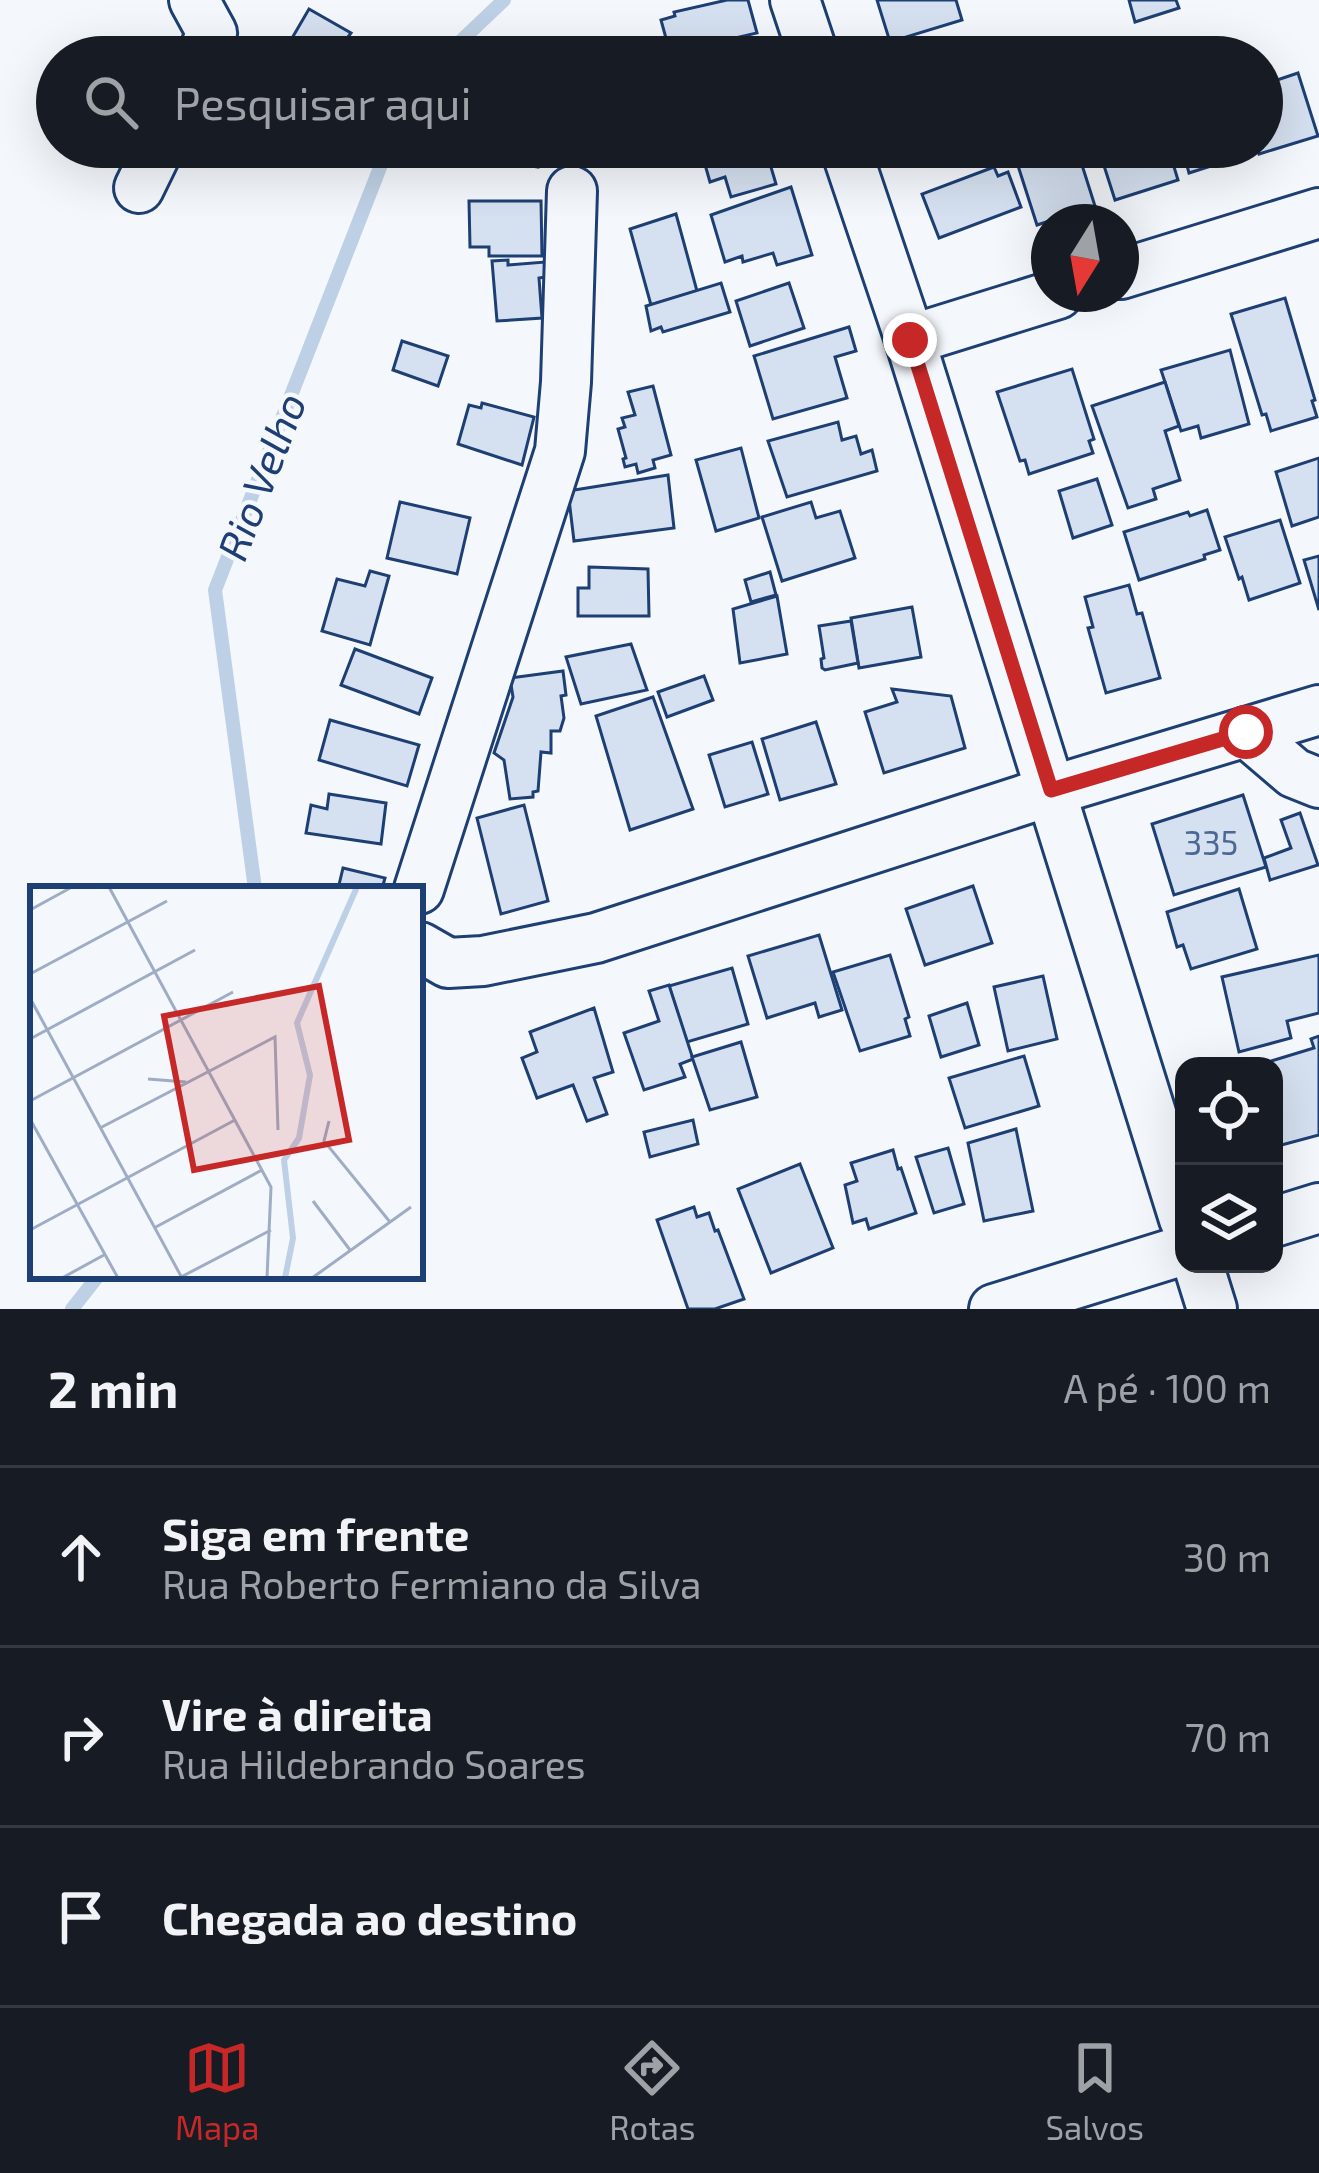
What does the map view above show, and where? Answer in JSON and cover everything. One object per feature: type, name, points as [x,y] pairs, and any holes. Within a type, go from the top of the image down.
[{"type":"street","points":[[795,0],[807,36]]},
{"type":"street","points":[[851,168],[910,340],[1175,1190]]},
{"type":"street","points":[[420,886],[560,452],[572,191]]},
{"type":"street","points":[[1139,268],[1319,213]]},
{"type":"street","points":[[910,340],[1031,302]]},
{"type":"street","points":[[423,949],[448,963],[483,961],[596,938],[1051,790],[1319,710]]},
{"type":"street","points":[[1246,732],[1294,773],[1319,782]]},
{"type":"street","points":[[1283,1219],[1319,1208]]},
{"type":"street","points":[[994,1309],[1175,1253]]},
{"type":"street","points":[[1201,1273],[1212,1309]]},
{"type":"building","points":[[748,0],[757,33],[665,36],[661,20],[675,16],[674,12]]},
{"type":"building","points":[[877,0],[956,0],[962,20],[910,36],[888,36]]},
{"type":"building","points":[[1129,0],[1176,0],[1179,8],[1135,22]]},
{"type":"building","points":[[309,9],[351,33],[349,36],[293,36]]},
{"type":"building","points":[[1298,73],[1318,136],[1283,147],[1283,78]]},
{"type":"building","points":[[706,168],[771,168],[776,184],[731,197],[725,177],[710,182]]},
{"type":"building","points":[[994,168],[998,176],[1008,172],[1021,207],[939,238],[922,194]]},
{"type":"building","points":[[1019,168],[1083,168],[1094,204],[1031,206]]},
{"type":"building","points":[[1105,168],[1174,168],[1178,180],[1115,200]]},
{"type":"building","points":[[791,187],[812,255],[777,265],[773,253],[725,262],[711,215]]},
{"type":"building","points":[[469,201],[541,201],[542,256],[489,256],[489,247],[470,247]]},
{"type":"building","points":[[676,214],[697,291],[651,305],[630,229]]},
{"type":"building","points":[[508,260],[508,265],[545,262],[546,277],[539,278],[542,318],[497,321],[492,261]]},
{"type":"building","points":[[721,283],[730,312],[663,332],[661,327],[651,331],[646,306]]},
{"type":"building","points":[[789,283],[804,328],[750,346],[736,301]]},
{"type":"building","points":[[1285,298],[1317,417],[1271,431],[1231,314]]},
{"type":"building","points":[[849,327],[856,351],[835,357],[847,398],[773,419],[754,356]]},
{"type":"building","points":[[402,341],[448,356],[438,386],[393,370]]},
{"type":"building","points":[[1230,350],[1249,424],[1201,438],[1198,426],[1181,431],[1161,370]]},
{"type":"building","points":[[1072,369],[1094,439],[1089,441],[1093,453],[1029,474],[1025,460],[1020,461],[997,392]]},
{"type":"building","points":[[1165,382],[1179,426],[1165,431],[1180,480],[1153,489],[1156,499],[1128,508],[1092,406]]},
{"type":"building","points":[[653,386],[671,455],[653,460],[655,468],[638,473],[636,464],[625,467],[618,429],[625,427],[622,418],[635,415],[628,392]]},
{"type":"building","points":[[482,403],[534,417],[522,465],[458,444],[469,405],[481,408]]},
{"type":"building","points":[[838,422],[842,440],[856,436],[861,454],[872,450],[877,471],[787,497],[768,441]]},
{"type":"building","points":[[741,448],[759,518],[716,531],[696,460]]},
{"type":"building","points":[[1319,458],[1319,517],[1292,526],[1276,472]]},
{"type":"building","points":[[668,475],[674,528],[574,541],[568,491]]},
{"type":"building","points":[[1097,479],[1112,525],[1073,538],[1059,491]]},
{"type":"building","points":[[400,502],[470,518],[457,574],[387,558]]},
{"type":"building","points":[[811,502],[816,518],[840,511],[855,558],[782,581],[762,517]]},
{"type":"building","points":[[1207,510],[1220,550],[1139,580],[1124,532]]},
{"type":"building","points":[[1280,520],[1300,583],[1249,600],[1225,537]]},
{"type":"building","points":[[1319,556],[1319,610],[1304,560]]},
{"type":"building","points":[[589,567],[648,569],[649,616],[578,616],[578,588],[589,588]]},
{"type":"building","points":[[370,571],[389,576],[370,645],[322,631],[337,579],[365,586]]},
{"type":"building","points":[[770,572],[776,595],[751,602],[745,580]]},
{"type":"building","points":[[1129,585],[1160,678],[1106,693],[1088,628],[1093,627],[1085,597]]},
{"type":"building","points":[[777,596],[787,654],[740,663],[733,609]]},
{"type":"building","points":[[912,607],[921,657],[859,668],[851,618]]},
{"type":"building","points":[[851,621],[858,663],[825,670],[819,626]]},
{"type":"building","points":[[631,644],[647,690],[581,704],[566,657]]},
{"type":"building","points":[[355,649],[432,678],[419,714],[341,685]]},
{"type":"building","points":[[563,671],[564,718],[560,731],[551,731],[551,753],[541,752],[538,791],[533,797],[510,799],[504,760],[494,753],[513,697],[510,678]]},
{"type":"building","points":[[704,676],[713,700],[667,717],[658,692]]},
{"type":"building","points":[[892,689],[951,696],[965,748],[884,773],[865,712],[897,702]]},
{"type":"building","points":[[653,697],[693,809],[630,830],[596,716]]},
{"type":"building","points":[[330,720],[419,745],[407,786],[319,760]]},
{"type":"building","points":[[816,722],[836,784],[780,800],[762,739]]},
{"type":"building","points":[[752,742],[768,794],[725,807],[709,755]]},
{"type":"building","points":[[329,794],[386,803],[381,844],[306,833],[311,805],[327,809]]},
{"type":"building","points":[[1243,795],[1266,867],[1174,895],[1152,824]]},
{"type":"building","points":[[524,805],[548,901],[501,914],[477,818]]},
{"type":"building","points":[[1300,813],[1318,865],[1270,880],[1264,858],[1291,848],[1281,820]]},
{"type":"building","points":[[343,868],[385,878],[383,886],[339,886]]},
{"type":"building","points":[[973,886],[992,943],[925,965],[906,909]]},
{"type":"building","points":[[1239,889],[1257,949],[1191,969],[1183,945],[1177,947],[1167,912]]},
{"type":"building","points":[[819,935],[842,1010],[819,1017],[815,1003],[767,1018],[748,956]]},
{"type":"building","points":[[890,955],[910,1036],[860,1051],[833,972]]},
{"type":"building","points":[[1319,955],[1319,1013],[1287,1021],[1291,1038],[1239,1052],[1222,977]]},
{"type":"building","points":[[732,968],[748,1024],[687,1042],[669,986]]},
{"type":"building","points":[[1043,976],[1057,1039],[1008,1051],[994,987]]},
{"type":"building","points":[[669,985],[693,1059],[680,1064],[685,1077],[644,1090],[624,1033],[659,1021],[649,991]]},
{"type":"building","points":[[967,1003],[979,1045],[941,1057],[929,1016]]},
{"type":"building","points":[[594,1008],[613,1072],[594,1078],[607,1114],[587,1121],[573,1085],[537,1098],[522,1058],[537,1052],[530,1032]]},
{"type":"building","points":[[1319,1036],[1319,1135],[1283,1145],[1283,1057],[1314,1048],[1311,1039]]},
{"type":"building","points":[[741,1042],[757,1097],[710,1110],[692,1057]]},
{"type":"building","points":[[1024,1056],[1039,1106],[965,1128],[949,1078]]},
{"type":"building","points":[[693,1120],[698,1144],[650,1157],[644,1132]]},
{"type":"building","points":[[1016,1129],[1033,1211],[984,1221],[968,1143]]},
{"type":"building","points":[[948,1148],[964,1204],[934,1213],[916,1157]]},
{"type":"building","points":[[893,1150],[916,1213],[869,1229],[866,1219],[853,1223],[845,1185],[857,1181],[851,1163]]},
{"type":"building","points":[[800,1164],[833,1248],[771,1273],[738,1189]]},
{"type":"building","points":[[694,1207],[697,1217],[709,1213],[744,1299],[715,1309],[688,1309],[657,1220]]},
{"type":"waterway","name":"Rio Velho","points":[[466,36],[504,0]]},
{"type":"waterway","name":"Rio Velho","points":[[255,886],[215,590],[380,168]]},
{"type":"waterway","name":"Rio Velho","points":[[72,1309],[96,1279]]},
{"type":"route","points":[[910,340],[1051,790],[1246,732]]}]
